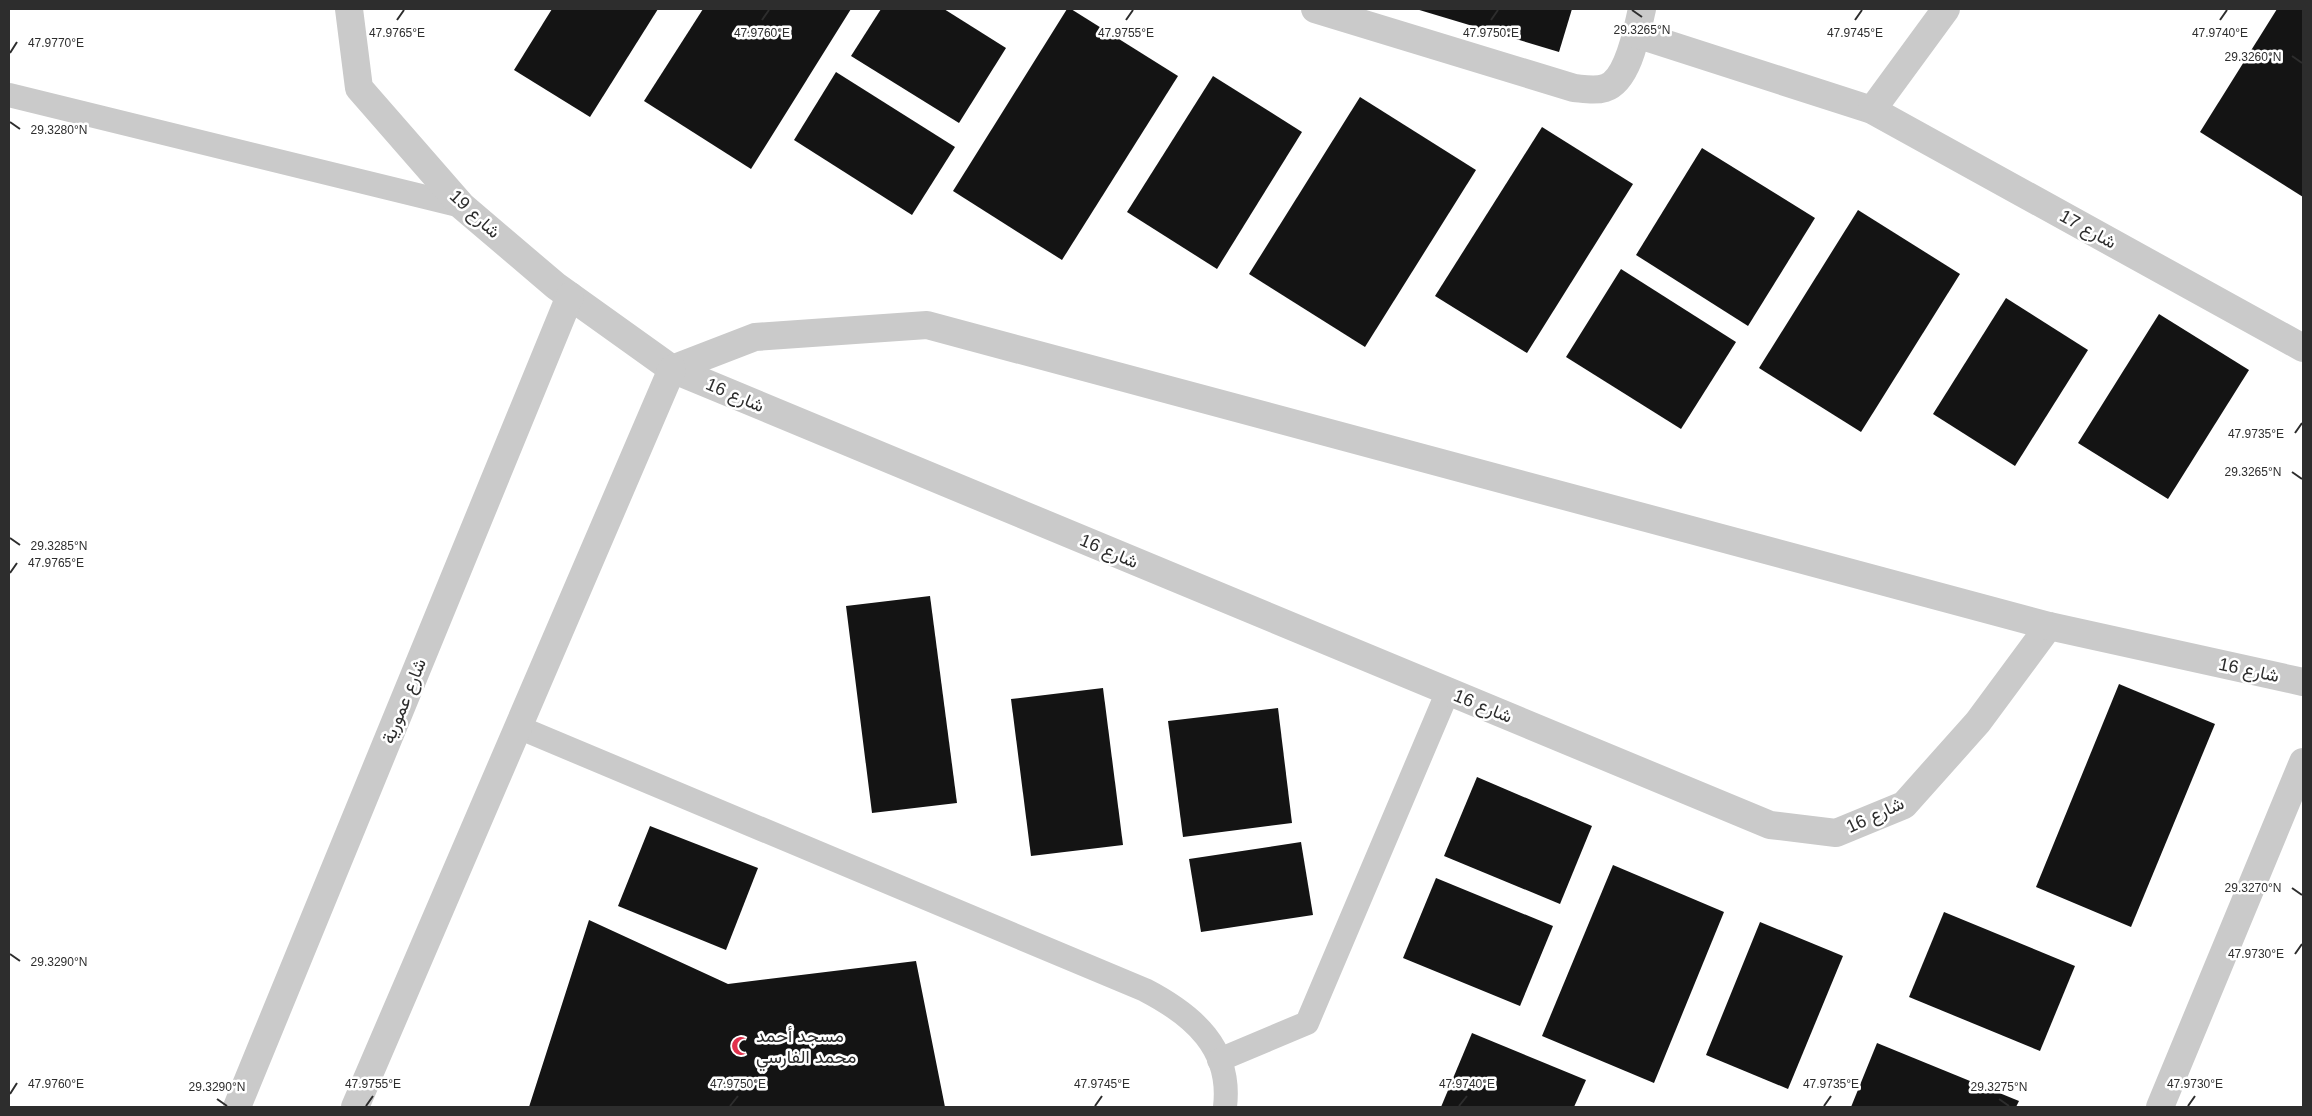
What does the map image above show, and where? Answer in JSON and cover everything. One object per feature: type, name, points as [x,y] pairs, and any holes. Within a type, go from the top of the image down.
[{"type":"street","name":"شارع 19","points":[[349,9],[359,88],[462,206],[570,296],[672,369]]},
{"type":"street","points":[[1315,9],[1565,85],[1592,90],[1608,87],[1621,75],[1639,21]]},
{"type":"street","points":[[1872,110],[1946,9]]},
{"type":"street","name":"شارع 17","points":[[1639,21],[1872,110],[2303,348]]},
{"type":"street","name":"شارع عمورية","points":[[237,1107],[570,296]]},
{"type":"street","name":"شارع 16","points":[[672,369],[755,337],[927,325],[2049,626],[2303,682]]},
{"type":"street","points":[[355,1107],[672,369]]},
{"type":"street","name":"شارع 16","points":[[672,369],[1770,825],[1836,833],[1904,805],[1978,722],[2049,626]]},
{"type":"street","points":[[2160,1107],[2303,762]]},
{"type":"lane","points":[[9,95],[462,206]]},
{"type":"lane","points":[[1219,1060],[1306,1023],[1448,691]]},
{"type":"lane","points":[[518,727],[1145,990],[1173,1005],[1194,1021],[1209,1040],[1226,1080],[1225,1107]]},
{"type":"building","points":[[552,9],[658,9],[590,117],[514,70]]},
{"type":"building","points":[[703,9],[851,9],[751,169],[644,101]]},
{"type":"building","points":[[881,9],[944,9],[1006,48],[959,123],[851,56]]},
{"type":"building","points":[[1067,9],[1071,9],[1178,76],[1062,260],[953,191]]},
{"type":"building","points":[[1416,9],[1572,9],[1559,52]]},
{"type":"building","points":[[2277,9],[2303,9],[2303,197],[2200,132]]},
{"type":"building","points":[[836,72],[955,147],[912,215],[794,140]]},
{"type":"building","points":[[1213,76],[1302,132],[1217,269],[1127,212]]},
{"type":"building","points":[[1360,97],[1476,170],[1365,347],[1249,274]]},
{"type":"building","points":[[1542,127],[1633,184],[1527,353],[1435,296]]},
{"type":"building","points":[[1702,148],[1815,218],[1748,326],[1636,255]]},
{"type":"building","points":[[1858,210],[1960,274],[1861,432],[1759,368]]},
{"type":"building","points":[[1621,269],[1736,342],[1681,429],[1566,357]]},
{"type":"building","points":[[2006,298],[2088,350],[2015,466],[1933,414]]},
{"type":"building","points":[[2159,314],[2249,370],[2168,499],[2078,443]]},
{"type":"building","points":[[930,596],[957,803],[872,813],[846,606]]},
{"type":"building","points":[[2119,684],[2215,724],[2131,927],[2036,887]]},
{"type":"building","points":[[1103,688],[1123,845],[1031,856],[1011,699]]},
{"type":"building","points":[[1278,708],[1292,823],[1183,837],[1168,721]]},
{"type":"building","points":[[1477,777],[1592,826],[1560,904],[1444,856]]},
{"type":"building","points":[[650,826],[758,868],[726,950],[618,906]]},
{"type":"building","points":[[1301,842],[1313,915],[1201,932],[1189,859]]},
{"type":"building","points":[[1613,865],[1724,912],[1654,1083],[1542,1036]]},
{"type":"building","points":[[1436,878],[1553,926],[1520,1006],[1403,958]]},
{"type":"building","points":[[1944,912],[2075,966],[2040,1051],[1909,997]]},
{"type":"building","name":"مسجد أحمد محمد الفارسي","points":[[589,920],[728,984],[916,961],[945,1107],[529,1107]]},
{"type":"building","points":[[1760,922],[1843,956],[1788,1089],[1706,1055]]},
{"type":"building","points":[[1472,1033],[1586,1080],[1574,1107],[1441,1107]]},
{"type":"building","points":[[1877,1043],[2019,1101],[2016,1107],[1851,1107]]},
{"type":"place","name":"مسجد أحمد محمد الفارسي","points":[[741,1046]]}]
